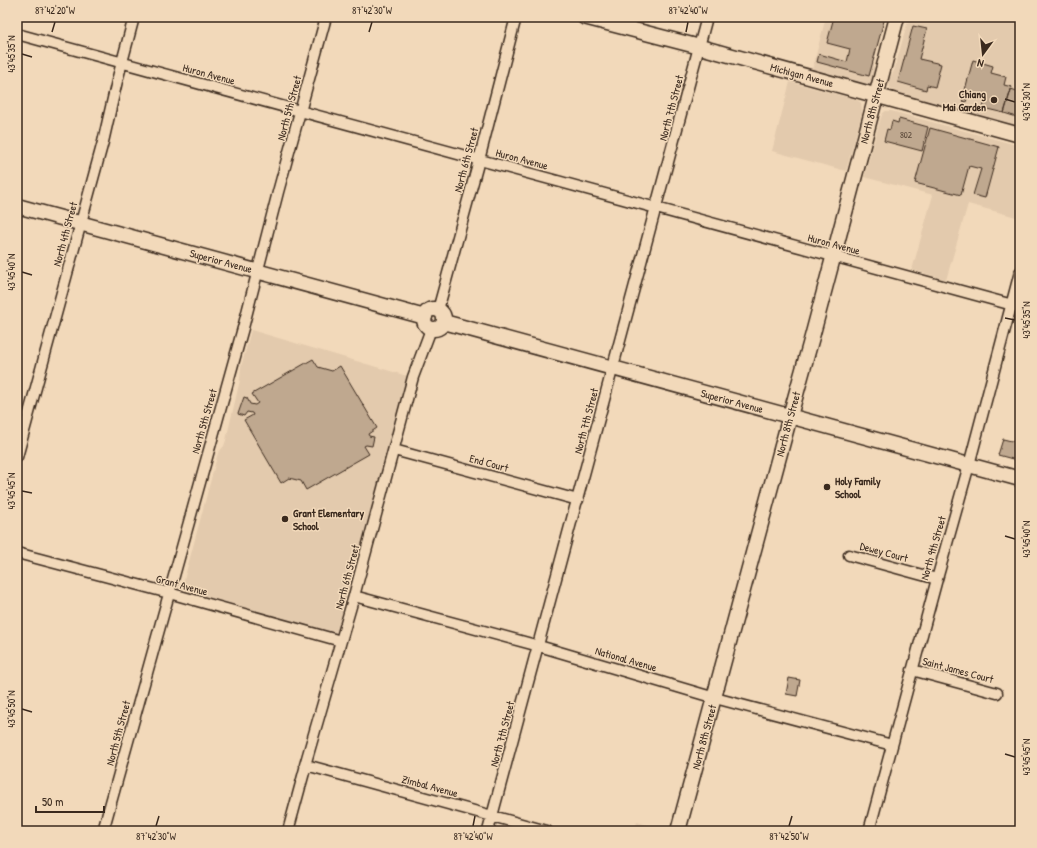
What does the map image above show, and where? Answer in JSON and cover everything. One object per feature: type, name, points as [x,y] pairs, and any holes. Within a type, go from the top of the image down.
[{"type":"street","name":"North 4th Street","points":[[17,457],[66,279],[134,17]]},
{"type":"street","name":"North 5th Street","points":[[103,831],[243,328],[326,17]]},
{"type":"street","name":"North 6th Street","points":[[441,316],[516,17]]},
{"type":"street","name":"Michigan Avenue","points":[[584,17],[700,47],[1020,135]]},
{"type":"street","name":"North 7th Street","points":[[488,831],[707,17]]},
{"type":"street","name":"North 8th Street","points":[[678,831],[897,17]]},
{"type":"street","name":"Huron Avenue","points":[[17,34],[1016,306]]},
{"type":"street","name":"Superior Avenue","points":[[17,206],[424,317]]},
{"type":"street","name":"North 9th Street","points":[[869,831],[936,579],[1016,306],[1020,272]]},
{"type":"street","points":[[434,309],[441,316],[443,325],[438,329],[429,328],[425,323],[424,317],[428,311],[434,309]]},
{"type":"street","name":"Superior Avenue","points":[[441,316],[613,368],[1020,479]]},
{"type":"street","name":"North 6th Street","points":[[288,831],[305,765],[354,596],[413,377],[432,329]]},
{"type":"street","name":"End Court","points":[[394,450],[578,500]]},
{"type":"street","name":"Grant Avenue","points":[[17,553],[169,593],[341,641]]},
{"type":"street","name":"Dewey Court","points":[[849,555],[936,579]]},
{"type":"street","name":"National Avenue","points":[[354,596],[539,646],[715,698],[892,745]]},
{"type":"street","name":"Saint James Court","points":[[912,670],[997,693]]},
{"type":"street","name":"Zimbal Avenue","points":[[306,765],[547,831]]},
{"type":"shaded area","points":[[826,17],[886,17],[874,61],[876,74],[875,82],[871,85],[812,70]]},
{"type":"shaded area","points":[[909,17],[1020,17],[1020,126],[896,92],[890,88],[889,79],[894,71]]},
{"type":"shaded area","points":[[790,82],[852,98],[861,103],[862,114],[846,171],[772,151]]},
{"type":"shaded area","points":[[886,111],[891,111],[1020,146],[1020,218],[968,204],[946,280],[912,270],[933,195],[864,177],[880,120],[883,113]]},
{"type":"shaded area","name":"Grant Elementary School","points":[[251,330],[407,376],[341,625],[338,634],[335,636],[183,592],[183,584],[218,453],[224,446],[226,440],[240,380],[241,367]]},
{"type":"shaded area","points":[[637,822],[668,831],[634,831]]},
{"type":"building","points":[[834,17],[885,17],[869,76],[817,62],[819,54],[847,62],[850,49],[827,43]]},
{"type":"building","points":[[913,26],[927,29],[919,59],[941,64],[935,87],[927,85],[926,90],[898,82]]},
{"type":"building","points":[[973,60],[993,66],[991,73],[1006,77],[1004,85],[1012,87],[1004,113],[983,108],[985,100],[968,95],[966,102],[962,101]]},
{"type":"building","points":[[1011,89],[1020,92],[1020,118],[1004,113]]},
{"type":"building","points":[[899,119],[928,127],[922,151],[884,141],[887,129],[890,130],[892,121],[898,123]]},
{"type":"building","points":[[930,128],[999,147],[985,198],[973,195],[981,169],[969,166],[961,195],[915,183]]},
{"type":"building","points":[[313,359],[318,367],[332,371],[340,366],[377,428],[368,434],[369,436],[374,437],[372,446],[364,446],[369,454],[306,490],[301,481],[289,478],[281,483],[244,420],[253,415],[252,413],[247,412],[244,416],[238,414],[244,397],[247,398],[250,404],[255,405],[258,403],[252,394]]},
{"type":"building","points":[[1003,439],[1020,443],[1020,461],[998,455]]},
{"type":"building","points":[[789,678],[800,680],[797,696],[786,694]]},
{"type":"place","name":"Chiang Mai Garden","points":[[994,100]]},
{"type":"place","name":"Holy Family School","points":[[827,487]]},
{"type":"place","name":"Grant Elementary School","points":[[285,519]]}]
